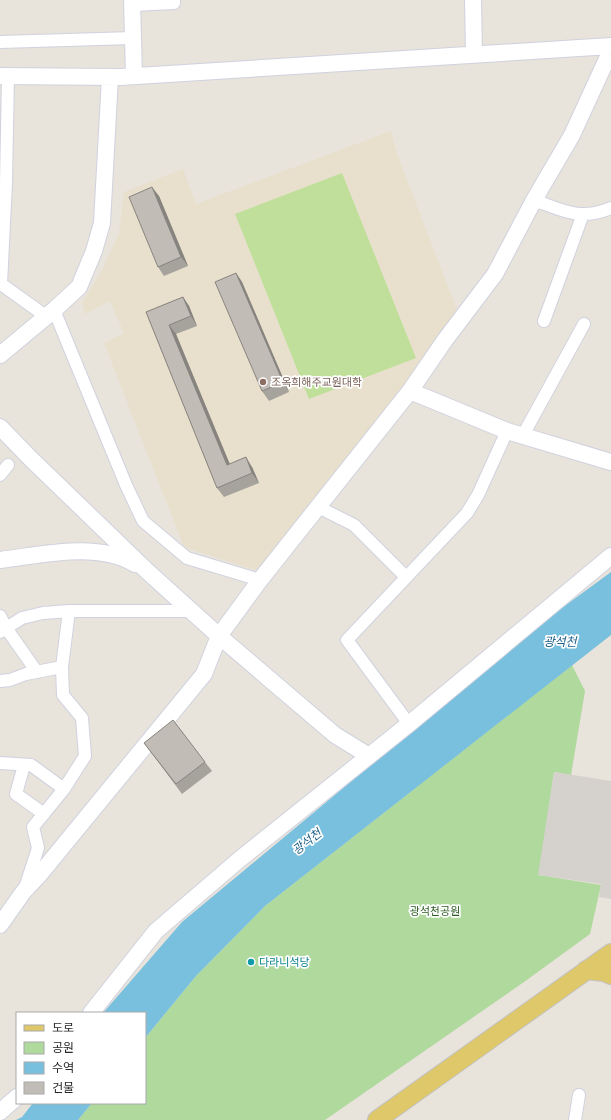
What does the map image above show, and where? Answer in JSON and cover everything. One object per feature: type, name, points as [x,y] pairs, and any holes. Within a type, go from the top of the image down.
[{"type":"main road","points":[[377,1120],[611,953]]},
{"type":"main road","points":[[586,970],[604,972],[611,975]]},
{"type":"street","points":[[473,0],[474,54]]},
{"type":"street","points":[[134,76],[132,2],[176,1]]},
{"type":"street","points":[[0,42],[133,38]]},
{"type":"street","points":[[260,580],[187,558],[143,521],[51,314],[1,284],[6,182],[4,76],[134,76],[611,46]]},
{"type":"street","points":[[0,925],[24,891],[40,874],[204,674],[219,636],[260,580],[410,391],[445,340],[495,274],[534,200],[572,135],[611,50]]},
{"type":"street","points":[[0,356],[51,314],[79,287],[94,251],[102,223],[110,77]]},
{"type":"street","points":[[534,200],[575,214],[598,213],[611,208]]},
{"type":"street","points":[[544,321],[583,214]]},
{"type":"street","points":[[522,437],[584,324]]},
{"type":"street","points":[[410,391],[522,437],[611,462]]},
{"type":"street","points":[[0,427],[147,571],[219,636],[335,735],[369,756]]},
{"type":"street","points":[[409,724],[347,640],[467,513],[478,495],[507,431]]},
{"type":"street","points":[[0,475],[8,464]]},
{"type":"street","points":[[318,507],[354,525],[406,577]]},
{"type":"street","points":[[0,560],[69,551],[100,553],[126,558],[147,571]]},
{"type":"street","points":[[92,1012],[156,931],[240,859],[409,724],[611,556]]},
{"type":"street","points":[[3,630],[22,618],[43,613],[69,611],[192,611]]},
{"type":"street","points":[[24,891],[38,848],[33,828],[64,789],[85,756],[82,718],[64,695],[62,667],[69,611]]},
{"type":"street","points":[[0,616],[3,630],[37,672]]},
{"type":"street","points":[[0,681],[10,680],[26,674],[62,667]]},
{"type":"street","points":[[0,763],[31,765],[64,789]]},
{"type":"street","points":[[24,765],[16,794],[44,814]]},
{"type":"street","points":[[575,1120],[579,1095]]},
{"type":"street","points":[[0,1112],[16,1098]]},
{"type":"shaded area","name":"조옥희해주교원대학","points":[[391,131],[397,154],[457,310],[381,420],[258,571],[184,547],[104,343],[124,333],[110,301],[85,314],[82,303],[102,271],[119,233],[124,192],[183,169],[196,204]]},
{"type":"shaded area","points":[[554,772],[611,781],[611,899],[599,897],[601,884],[538,875]]},
{"type":"green space","points":[[342,173],[416,358],[309,399],[235,214]]},
{"type":"green space","name":"광석천공원","points":[[572,665],[585,691],[571,775],[554,772],[539,875],[601,885],[590,934],[524,982],[325,1120],[78,1120],[91,1104],[146,1104],[146,1037],[196,976],[265,906]]},
{"type":"water","name":"광석천","points":[[611,572],[611,635],[265,906],[196,976],[146,1037],[146,1012],[104,1012],[182,922],[543,622]]},
{"type":"water","points":[[32,1104],[91,1104],[78,1120],[16,1120],[22,1117]]},
{"type":"building","points":[[152,187],[181,257],[158,267],[129,197]]},
{"type":"building","points":[[236,273],[283,382],[262,391],[215,282]]},
{"type":"building","points":[[183,297],[191,316],[169,325],[227,465],[246,457],[252,473],[217,488],[146,312]]},
{"type":"building","points":[[173,720],[205,762],[176,784],[144,743]]},
{"type":"place","name":"조옥희해주교원대학","points":[[263,382]]},
{"type":"place","name":"다라니석당","points":[[251,962]]}]
